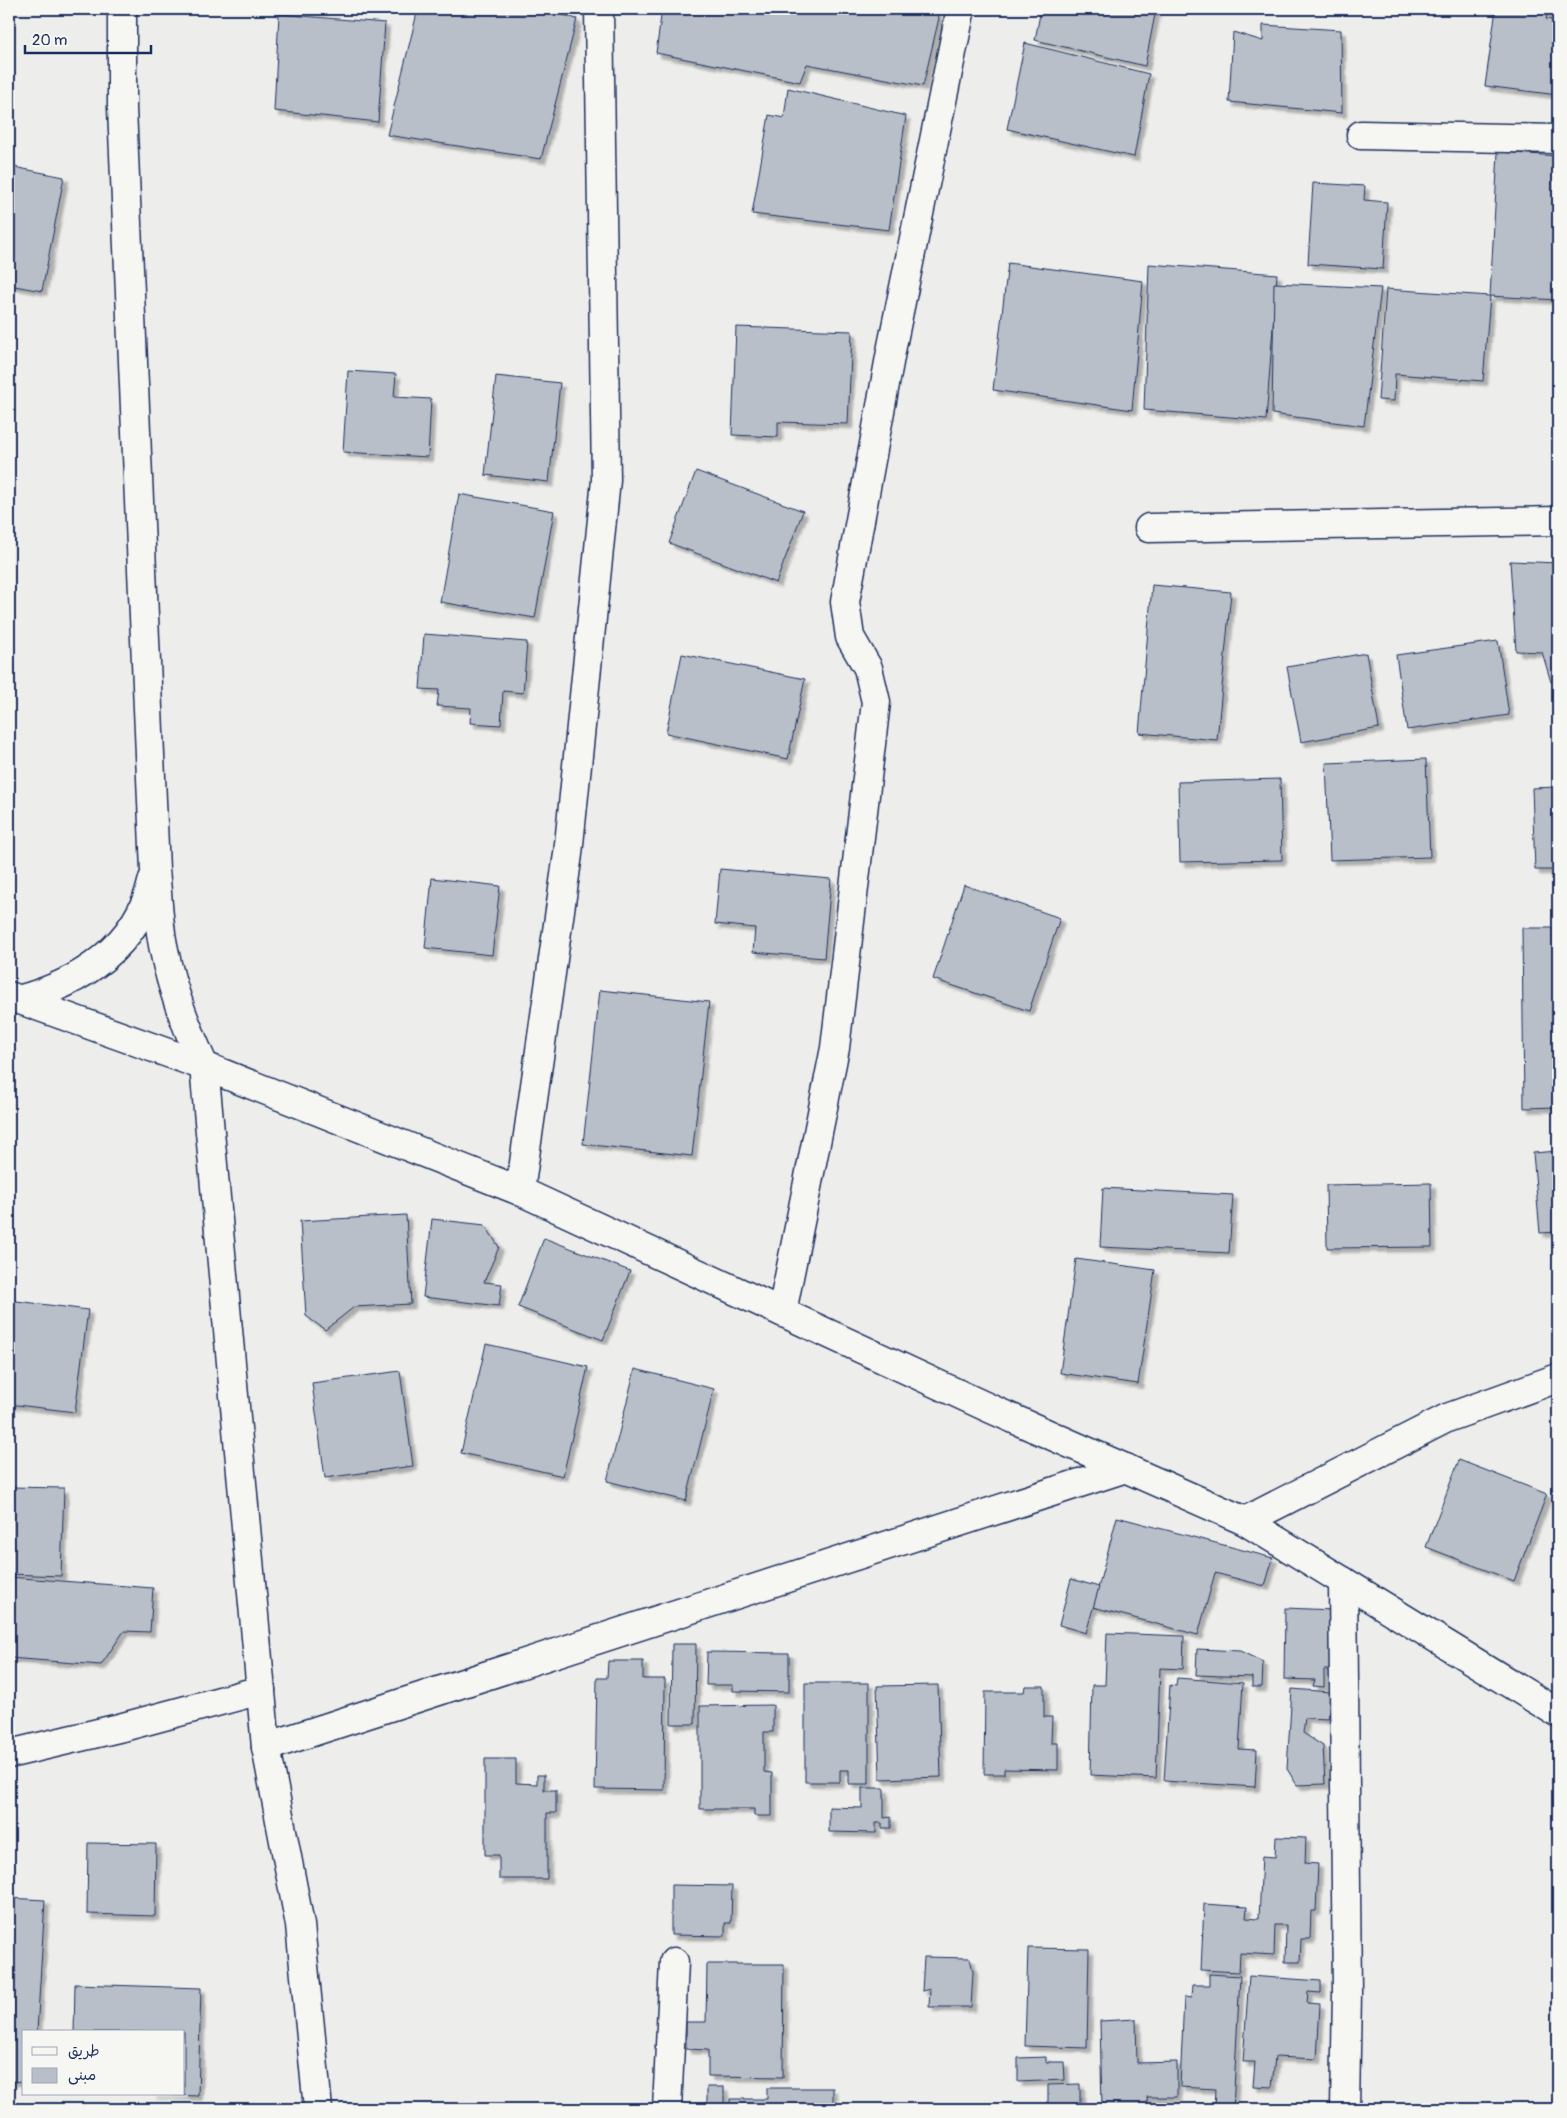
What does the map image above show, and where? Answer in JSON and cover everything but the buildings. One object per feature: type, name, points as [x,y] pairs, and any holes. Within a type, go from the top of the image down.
[{"type":"street","points":[[122,9],[122,108],[155,870],[164,948],[173,989],[187,1028],[204,1066],[266,1747],[300,1925],[318,2109]]},
{"type":"street","points":[[520,1192],[568,854],[606,480],[599,9]]},
{"type":"street","points":[[782,1312],[835,1048],[876,702],[868,668],[850,637],[845,602],[892,346],[960,13]]},
{"type":"street","points":[[1361,135],[1558,139]]},
{"type":"street","points":[[1149,528],[1558,521]]},
{"type":"street","points":[[13,998],[46,992],[73,980],[98,964],[119,943],[136,920],[150,894],[155,870]]},
{"type":"street","points":[[13,998],[204,1066],[520,1192],[989,1408],[1244,1522],[1558,1713]]},
{"type":"street","points":[[1244,1522],[1447,1418],[1558,1378]]},
{"type":"street","points":[[266,1747],[1126,1468]]},
{"type":"street","points":[[1342,1581],[1347,1992],[1345,2109]]},
{"type":"street","points":[[9,1754],[123,1727],[261,1690]]},
{"type":"street","points":[[667,2109],[674,1962]]}]
